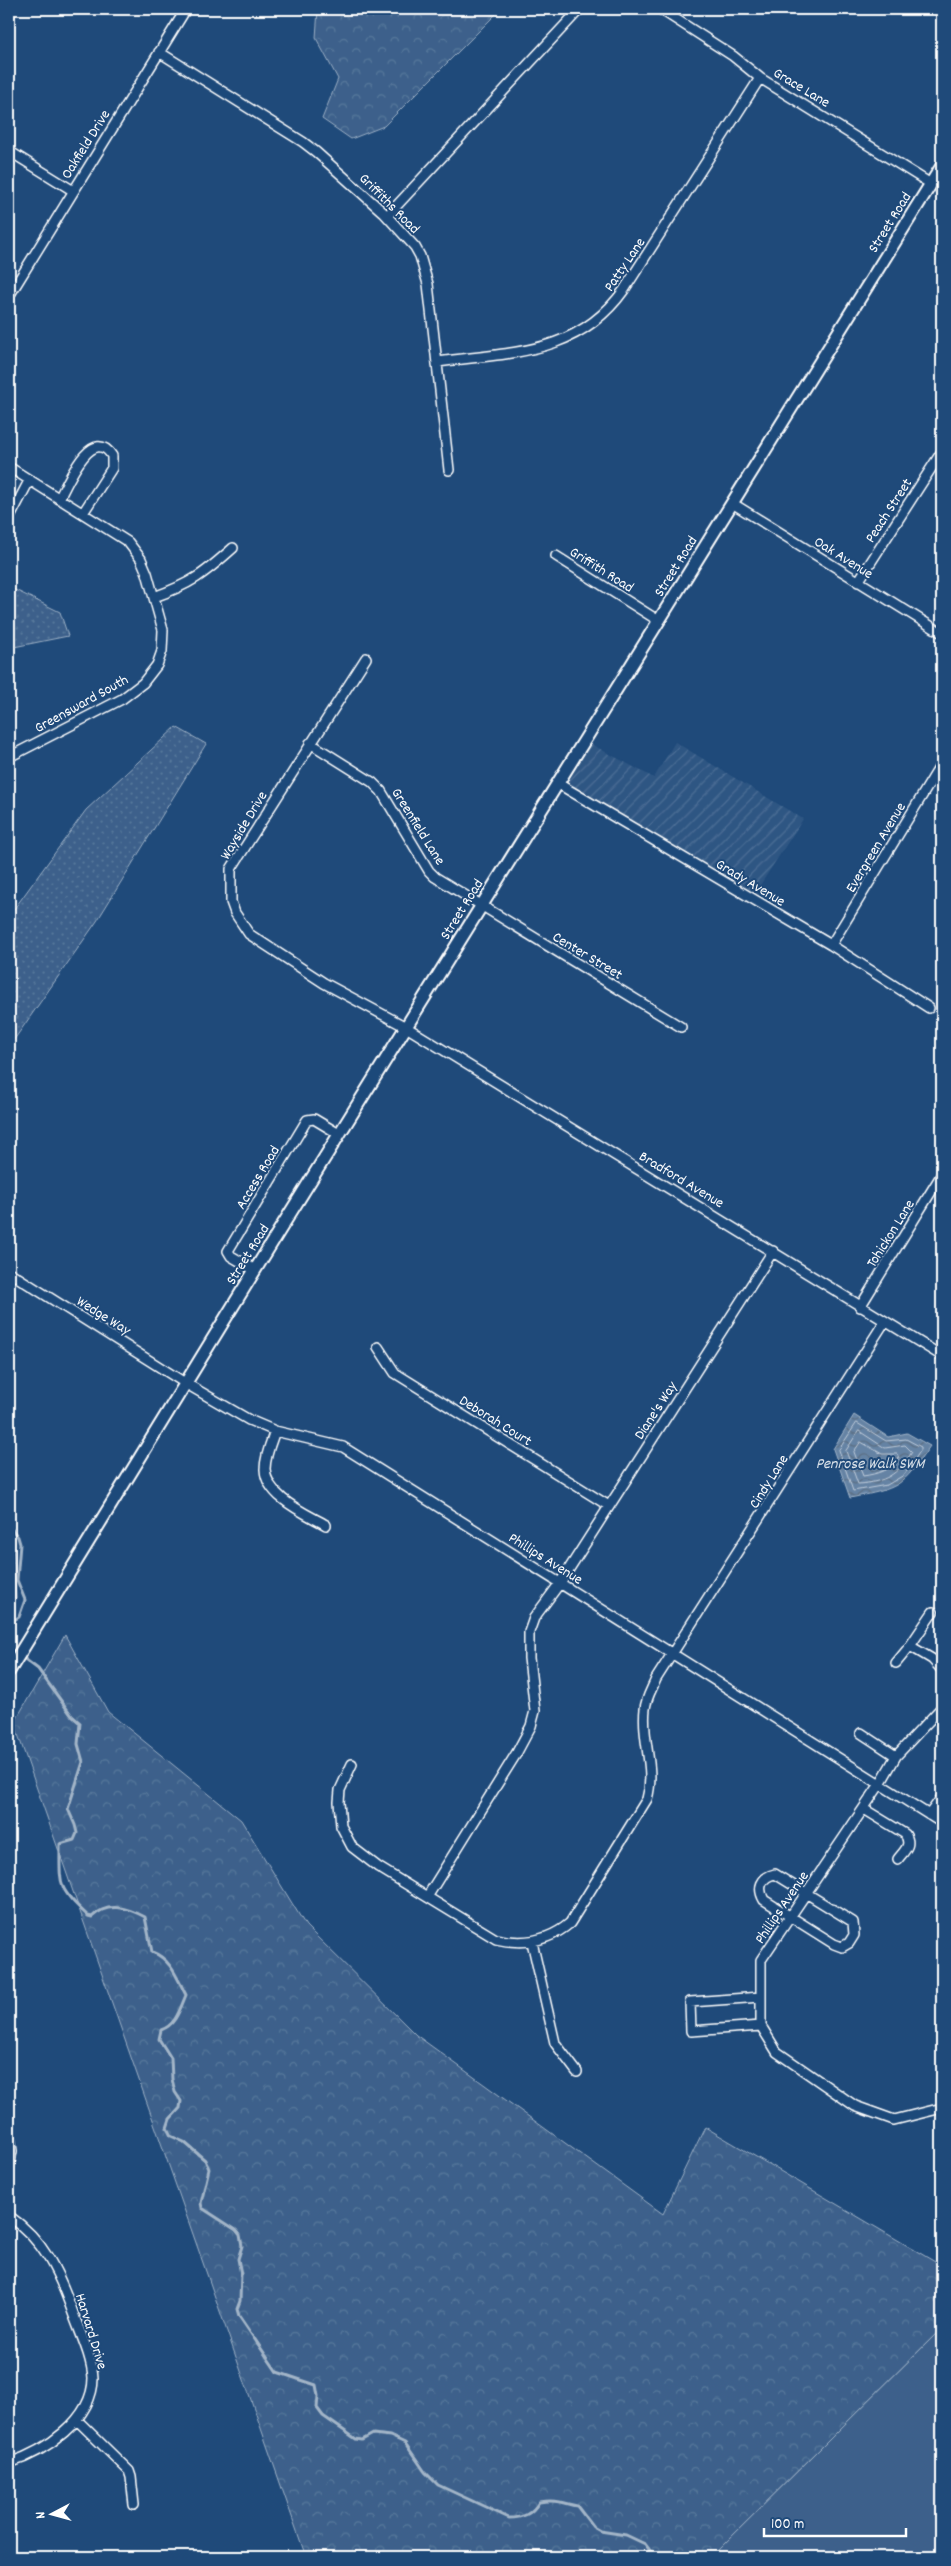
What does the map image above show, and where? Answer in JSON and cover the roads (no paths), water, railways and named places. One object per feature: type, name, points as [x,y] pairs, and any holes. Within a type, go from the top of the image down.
[{"type":"main road","name":"Street Road","points":[[9,1671],[339,1134],[942,166]]},
{"type":"street","name":"Oakfield Drive","points":[[9,296],[72,190],[186,9]]},
{"type":"street","points":[[387,216],[580,9]]},
{"type":"street","name":"Grace Lane","points":[[660,9],[733,56],[760,78],[931,184]]},
{"type":"street","name":"Griffiths Road","points":[[159,52],[304,142],[387,216],[415,247],[420,256],[428,284],[449,470]]},
{"type":"street","name":"Patty Lane","points":[[436,362],[548,346],[576,334],[604,315],[624,290],[760,78]]},
{"type":"street","points":[[9,151],[72,190]]},
{"type":"street","points":[[59,499],[86,451],[97,446],[104,448],[112,456],[112,468],[83,513]]},
{"type":"street","name":"Peach Street","points":[[858,582],[942,453]]},
{"type":"street","name":"Greensward South","points":[[9,469],[121,536],[135,551],[147,573],[164,640],[157,665],[151,675],[122,699],[9,757]]},
{"type":"street","points":[[9,519],[29,481]]},
{"type":"street","name":"Oak Avenue","points":[[732,503],[942,633]]},
{"type":"street","points":[[154,596],[191,582],[204,574],[233,548]]},
{"type":"street","name":"Griffith Road","points":[[556,556],[659,621]]},
{"type":"street","name":"Wayside Drive","points":[[366,658],[310,743],[231,870],[232,902],[235,913],[249,934],[258,941],[330,987],[406,1027]]},
{"type":"street","name":"Greenfield Lane","points":[[310,743],[372,782],[390,804],[429,871],[481,905]]},
{"type":"street","name":"Evergreen Avenue","points":[[830,945],[942,763]]},
{"type":"street","name":"Grady Avenue","points":[[557,783],[830,945],[929,1008]]},
{"type":"street","name":"Center Street","points":[[481,905],[681,1027]]},
{"type":"street","name":"Bradford Avenue","points":[[406,1027],[942,1356]]},
{"type":"street","name":"Access Road","points":[[255,1270],[231,1256],[228,1251],[307,1120],[314,1119],[339,1134]]},
{"type":"street","name":"Tohickon Lane","points":[[860,1306],[942,1174]]},
{"type":"street","name":"Diane's Way","points":[[427,1897],[516,1754],[531,1726],[535,1711],[529,1658],[529,1632],[541,1607],[560,1583],[773,1251]]},
{"type":"street","name":"Wedge Way","points":[[9,1272],[185,1383]]},
{"type":"street","name":"Cindy Lane","points":[[532,1942],[559,1932],[570,1923],[647,1799],[651,1785],[651,1774],[645,1709],[656,1679],[674,1654],[885,1321]]},
{"type":"street","name":"Deborah Court","points":[[378,1347],[394,1373],[609,1506]]},
{"type":"street","name":"Phillips Avenue","points":[[185,1383],[249,1420],[275,1431],[343,1447],[942,1823]]},
{"type":"street","points":[[275,1431],[265,1469],[270,1484],[292,1505],[326,1525]]},
{"type":"street","points":[[896,1663],[933,1612]]},
{"type":"street","points":[[910,1646],[932,1659],[942,1670]]},
{"type":"street","points":[[880,1784],[896,1756],[942,1707]]},
{"type":"street","points":[[861,1734],[896,1756]]},
{"type":"street","points":[[352,1764],[340,1790],[339,1802],[339,1814],[346,1836],[352,1847],[378,1867],[496,1939],[515,1943],[532,1942],[555,2043],[577,2072]]},
{"type":"street","name":"Phillips Avenue","points":[[761,2026],[761,1960],[880,1784]]},
{"type":"street","points":[[929,1815],[942,1797]]},
{"type":"street","points":[[864,1809],[905,1834],[909,1840],[908,1847],[898,1859]]},
{"type":"street","points":[[775,1874],[807,1893],[853,1922],[854,1935],[849,1943],[842,1947],[834,1944],[791,1916],[764,1900],[760,1893],[764,1880],[775,1874]]},
{"type":"street","points":[[761,1997],[690,2002],[691,2031],[761,2026],[777,2052],[855,2106],[894,2120],[942,2108]]},
{"type":"street","points":[[9,2132],[12,2151],[9,2168]]},
{"type":"street","name":"Harvard Drive","points":[[9,2216],[34,2237],[53,2262],[82,2338],[91,2366],[92,2379],[87,2403],[77,2420],[47,2443],[9,2463]]},
{"type":"street","points":[[77,2420],[129,2471],[134,2506]]},
{"type":"water","name":"Penrose Walk SWM","points":[[854,1415],[888,1437],[907,1433],[930,1446],[912,1470],[898,1484],[880,1492],[850,1498],[833,1449]]},
{"type":"waterway","points":[[9,1526],[18,1537],[20,1544],[17,1580],[25,1600],[19,1617],[9,1623]]},
{"type":"waterway","points":[[9,1648],[16,1653]]},
{"type":"waterway","points":[[22,1657],[38,1669],[72,1716],[80,1723],[78,1744],[83,1762],[68,1809],[77,1833],[74,1840],[60,1844],[62,1885],[88,1916],[92,1917],[105,1909],[118,1908],[132,1911],[145,1917],[152,1952],[159,1955],[169,1964],[186,1995],[177,2016],[166,2028],[161,2030],[159,2039],[171,2058],[175,2092],[181,2101],[180,2108],[170,2119],[167,2128],[171,2136],[184,2142],[205,2160],[209,2169],[201,2203],[202,2208],[236,2230],[240,2235],[242,2246],[238,2259],[241,2274],[240,2301],[237,2309],[239,2316],[277,2372],[316,2385],[318,2396],[317,2408],[323,2416],[356,2439],[362,2440],[373,2434],[390,2436],[405,2443],[425,2472],[438,2485],[509,2518],[527,2514],[539,2502],[555,2501],[577,2506],[593,2527],[600,2531],[626,2535],[645,2544],[655,2557]]}]
